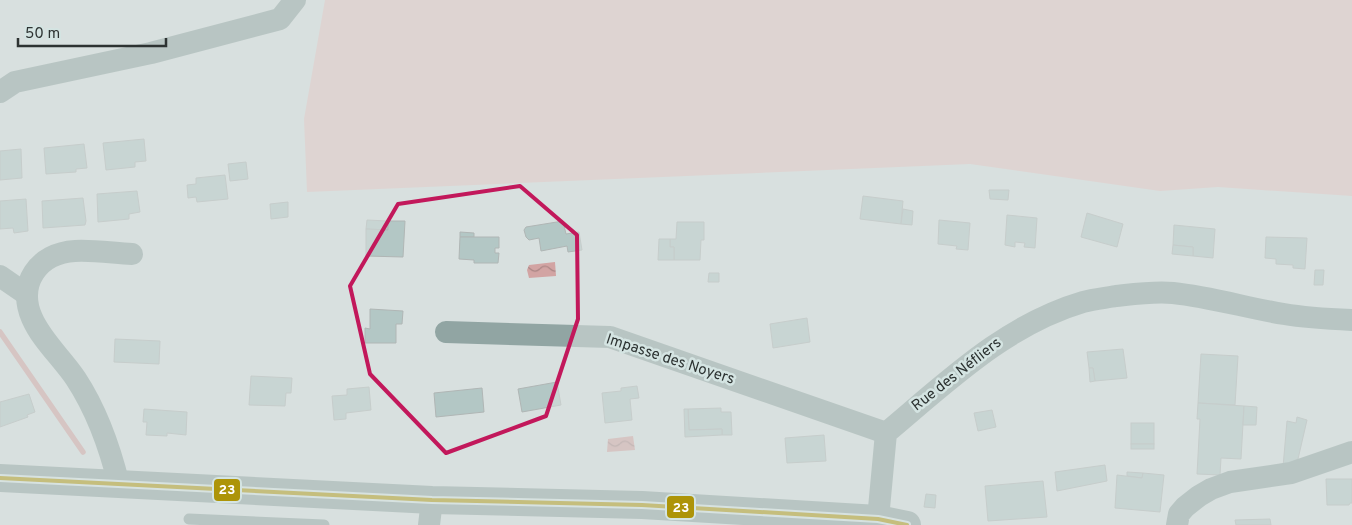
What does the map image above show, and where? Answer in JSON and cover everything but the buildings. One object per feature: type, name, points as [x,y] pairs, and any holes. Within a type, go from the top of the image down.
[{"type":"street","points":[[0,92],[15,82],[151,53],[280,20],[295,0]]},
{"type":"street","points":[[119,484],[106,440],[90,403],[76,379],[44,338],[32,319],[26,294],[29,281],[36,268],[58,255],[74,251],[132,254]]},
{"type":"street","points":[[0,276],[26,294]]},
{"type":"street","name":"Rue des Néfliers","points":[[886,433],[978,356],[1011,333],[1084,301],[1128,295],[1170,293],[1212,298],[1283,314],[1352,320]]},
{"type":"street","name":"Impasse des Noyers","points":[[446,332],[610,337],[886,433]]},
{"type":"street","points":[[878,519],[886,433]]},
{"type":"street","points":[[1177,525],[1179,514],[1185,507],[1198,496],[1211,489],[1230,482],[1291,473],[1352,452]]},
{"type":"street","points":[[0,478],[119,484],[431,513],[642,505],[768,519],[878,519],[907,525]]},
{"type":"lane","points":[[189,519],[256,524],[324,525]]},
{"type":"highlighted area","points":[[520,186],[577,235],[578,319],[546,416],[446,453],[370,374],[350,286],[398,204]]},
{"type":"shaded area","points":[[325,0],[1352,0],[1352,196],[1218,187],[1160,191],[970,164],[307,192],[304,119]]},
{"type":"water","points":[[555,262],[556,276],[529,278],[527,270],[529,265]]},
{"type":"water","points":[[633,436],[635,450],[607,452],[608,439]]},
{"type":"waterway","points":[[0,332],[83,452]]},
{"type":"transit line","name":"23","points":[[0,478],[432,500],[642,505],[878,519],[907,525]]}]
